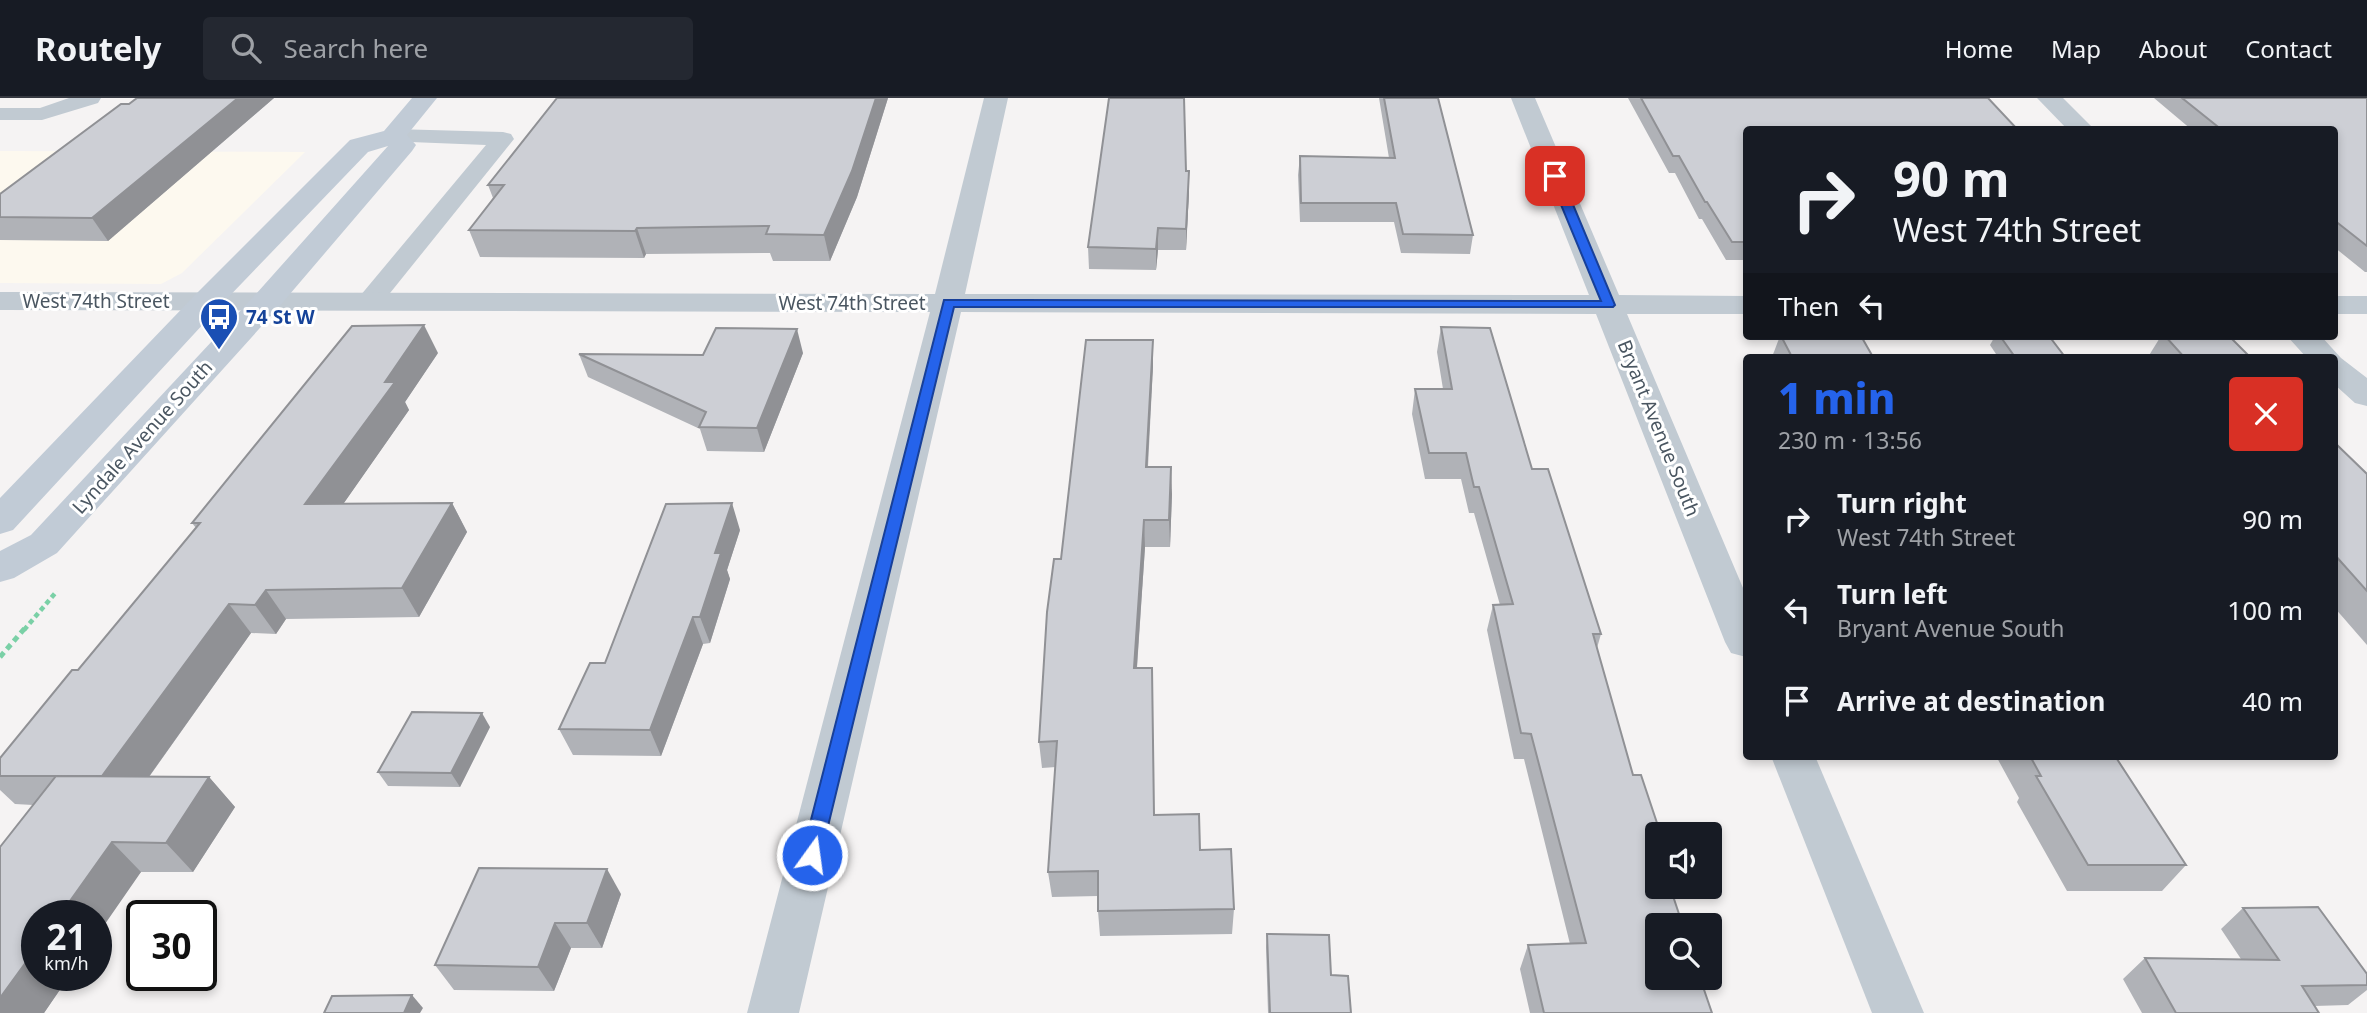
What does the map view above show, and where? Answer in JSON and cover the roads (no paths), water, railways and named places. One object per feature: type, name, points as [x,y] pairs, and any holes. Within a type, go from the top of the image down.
[{"type":"main road","points":[[0,521],[207,301],[359,146],[393,135],[425,98]]},
{"type":"main road","name":"Lyndale Avenue South","points":[[0,568],[44,544],[267,301],[403,145],[393,135]]},
{"type":"street","points":[[773,1013],[996,98]]},
{"type":"street","name":"Bryant Avenue South","points":[[1523,98],[1743,635]]},
{"type":"street","points":[[2049,98],[2079,126]]},
{"type":"street","name":"West 74th Street","points":[[0,301],[1743,305]]},
{"type":"street","points":[[2338,305],[2367,305]]},
{"type":"street","points":[[2307,340],[2322,354]]},
{"type":"street","points":[[2338,370],[2367,396]]},
{"type":"street","points":[[1795,760],[1898,1013]]},
{"type":"lane","points":[[0,114],[42,114],[90,98]]},
{"type":"lane","points":[[369,302],[503,139],[393,135]]},
{"type":"place","name":"74 St W","points":[[219,351]]}]
